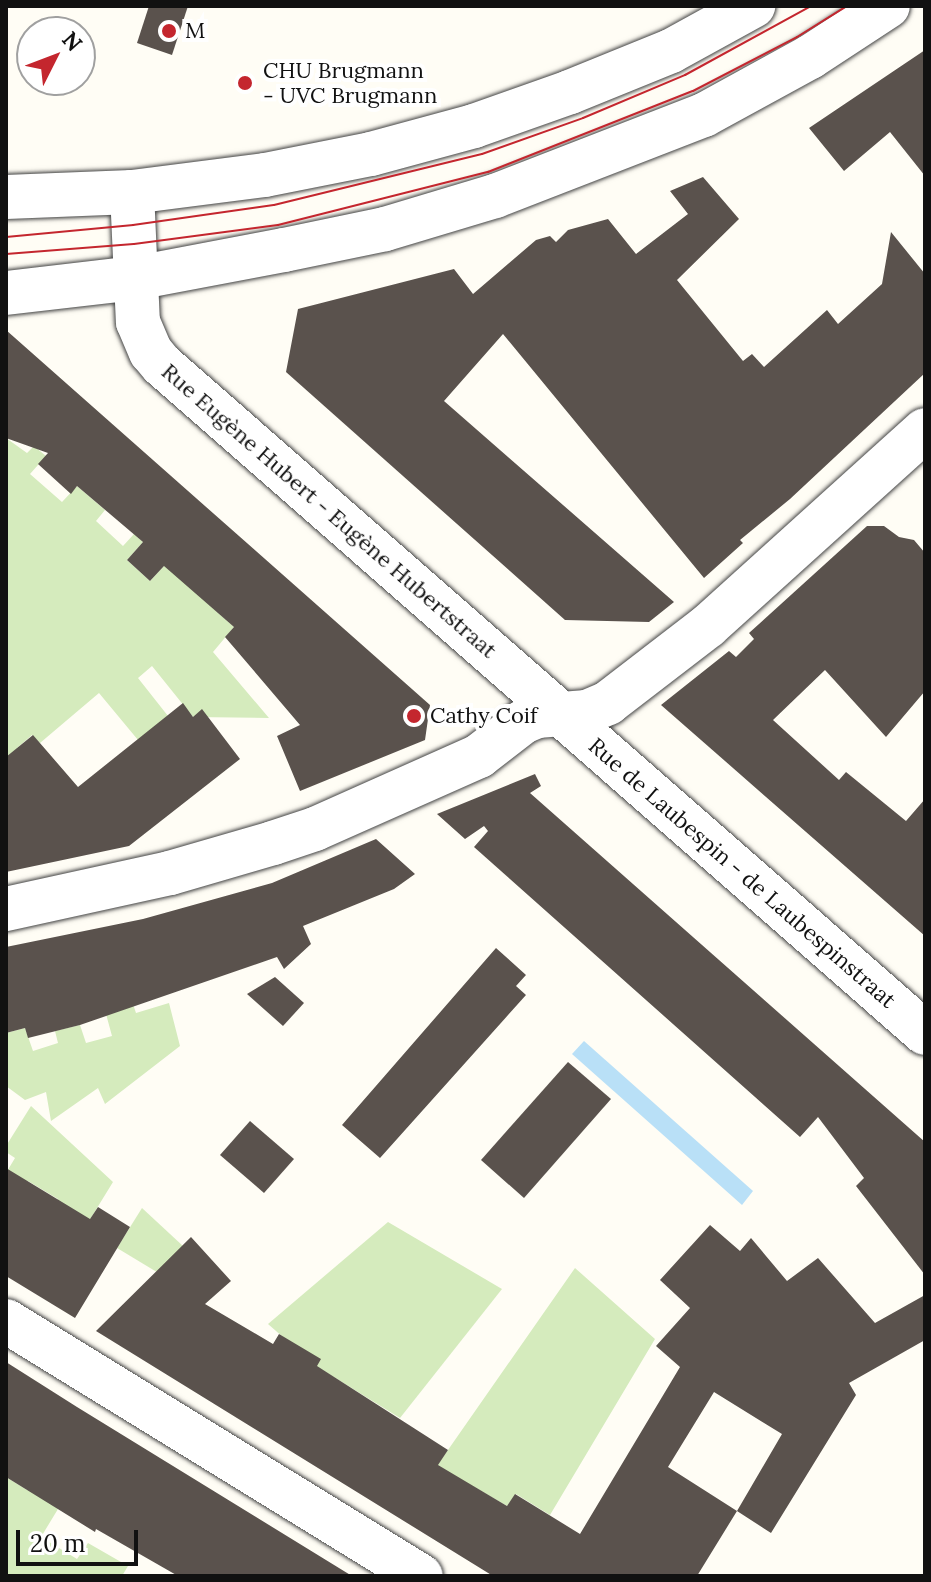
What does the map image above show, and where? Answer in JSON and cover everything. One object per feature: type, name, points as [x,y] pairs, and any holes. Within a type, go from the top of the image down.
[{"type":"street","points":[[6,197],[132,192],[265,175],[371,154],[474,126],[671,51],[753,6]]},
{"type":"street","points":[[6,293],[136,278],[385,229],[495,196],[704,115],[797,64],[888,6]]},
{"type":"street","name":"Rue Eugène Hubert - Eugène Hubertstraat","points":[[132,192],[138,322],[151,352],[162,365],[559,713]]},
{"type":"street","points":[[6,909],[170,873],[315,829],[479,756],[523,722],[559,713],[587,712],[608,703],[683,646],[923,436]]},
{"type":"street","name":"Rue de Laubespin - de Laubespinstraat","points":[[559,713],[925,1033]]},
{"type":"street","points":[[6,1321],[421,1576]]},
{"type":"green space","points":[[6,438],[27,453],[34,446],[46,456],[30,474],[62,502],[77,486],[105,510],[96,521],[123,546],[134,534],[143,542],[127,560],[150,581],[165,565],[234,627],[213,652],[269,718],[193,717],[152,666],[138,678],[168,716],[138,740],[99,693],[40,743],[32,735],[17,748],[45,801],[6,757]]},
{"type":"green space","points":[[169,1003],[180,1046],[105,1104],[98,1088],[51,1121],[46,1092],[25,1100],[6,1086],[6,1033],[25,1028],[33,1051],[58,1043],[55,1031],[80,1025],[86,1043],[112,1036],[106,1014],[133,1004],[136,1013]]},
{"type":"green space","points":[[31,1106],[113,1182],[81,1234],[49,1215],[58,1199],[28,1181],[15,1201],[6,1173],[15,1158],[6,1152],[6,1146]]},
{"type":"green space","points":[[142,1208],[197,1259],[180,1286],[117,1248]]},
{"type":"green space","points":[[388,1222],[502,1289],[400,1418],[316,1366],[268,1324]]},
{"type":"green space","points":[[575,1268],[655,1339],[550,1515],[516,1494],[507,1506],[474,1487],[434,1470]]},
{"type":"green space","points":[[6,1477],[27,1490],[31,1484],[58,1509],[41,1537],[77,1559],[88,1543],[128,1566],[122,1576],[6,1576]]},
{"type":"water","points":[[584,1041],[753,1191],[742,1205],[572,1054]]},
{"type":"building","name":"M","points":[[149,6],[188,6],[172,55],[137,43]]},
{"type":"building","points":[[925,50],[925,176],[890,132],[844,171],[809,128]]},
{"type":"building","points":[[703,177],[739,219],[677,280],[743,361],[752,354],[764,367],[827,310],[838,324],[882,284],[891,232],[925,274],[925,373],[790,499],[740,540],[743,543],[704,578],[503,334],[444,401],[674,602],[649,622],[565,620],[286,372],[298,309],[454,269],[473,294],[536,240],[550,236],[556,242],[568,230],[608,219],[636,254],[688,214],[670,191]]},
{"type":"building","points":[[6,330],[430,705],[425,740],[300,791],[277,736],[300,725],[225,637],[234,627],[164,566],[150,581],[127,560],[143,542],[77,486],[71,494],[38,464],[48,453],[6,438]]},
{"type":"building","points":[[867,526],[884,526],[899,537],[914,540],[925,553],[925,691],[886,737],[825,670],[773,720],[839,780],[846,772],[906,821],[925,799],[925,936],[661,705],[729,651],[736,657],[754,639],[749,633]]},
{"type":"building","points":[[183,703],[193,717],[202,709],[240,759],[129,846],[6,872],[6,757],[33,735],[78,787]]},
{"type":"building","points":[[535,774],[541,786],[530,793],[925,1142],[925,1275],[856,1186],[864,1178],[818,1117],[800,1137],[474,847],[488,831],[484,826],[465,839],[437,814]]},
{"type":"building","points":[[376,839],[415,874],[394,889],[303,926],[311,944],[284,969],[277,957],[80,1025],[28,1038],[25,1028],[6,1033],[6,947],[143,919],[272,883]]},
{"type":"building","points":[[496,948],[526,975],[516,986],[526,995],[380,1158],[342,1125]]},
{"type":"building","points":[[275,977],[304,1003],[283,1026],[247,994]]},
{"type":"building","points":[[568,1062],[611,1099],[524,1198],[481,1160]]},
{"type":"building","points":[[250,1121],[294,1159],[264,1193],[220,1155]]},
{"type":"building","points":[[6,1168],[90,1219],[98,1207],[130,1227],[75,1318],[6,1276]]},
{"type":"building","points":[[710,1225],[740,1251],[751,1238],[787,1281],[818,1258],[875,1323],[925,1295],[925,1340],[849,1383],[856,1395],[771,1533],[737,1511],[697,1576],[493,1576],[96,1331],[191,1237],[231,1281],[205,1304],[273,1344],[279,1334],[321,1359],[317,1366],[448,1450],[438,1465],[507,1506],[515,1494],[580,1534],[680,1367],[656,1346],[690,1308],[660,1280]],"holes":[[[714,1392],[782,1434],[737,1511],[668,1467]]]},
{"type":"building","points":[[6,1362],[352,1576],[178,1576],[96,1529],[95,1532],[6,1477]]},
{"type":"tram line","points":[[6,237],[133,225],[274,205],[482,154],[583,118],[685,75],[811,6]]},
{"type":"tram line","points":[[6,254],[134,244],[278,225],[488,172],[693,91],[797,37],[847,6]]},
{"type":"place","name":"M","points":[[169,31]]},
{"type":"place","name":"CHU Brugmann - UVC Brugmann","points":[[245,83]]},
{"type":"place","name":"Cathy Coif","points":[[414,716]]}]
